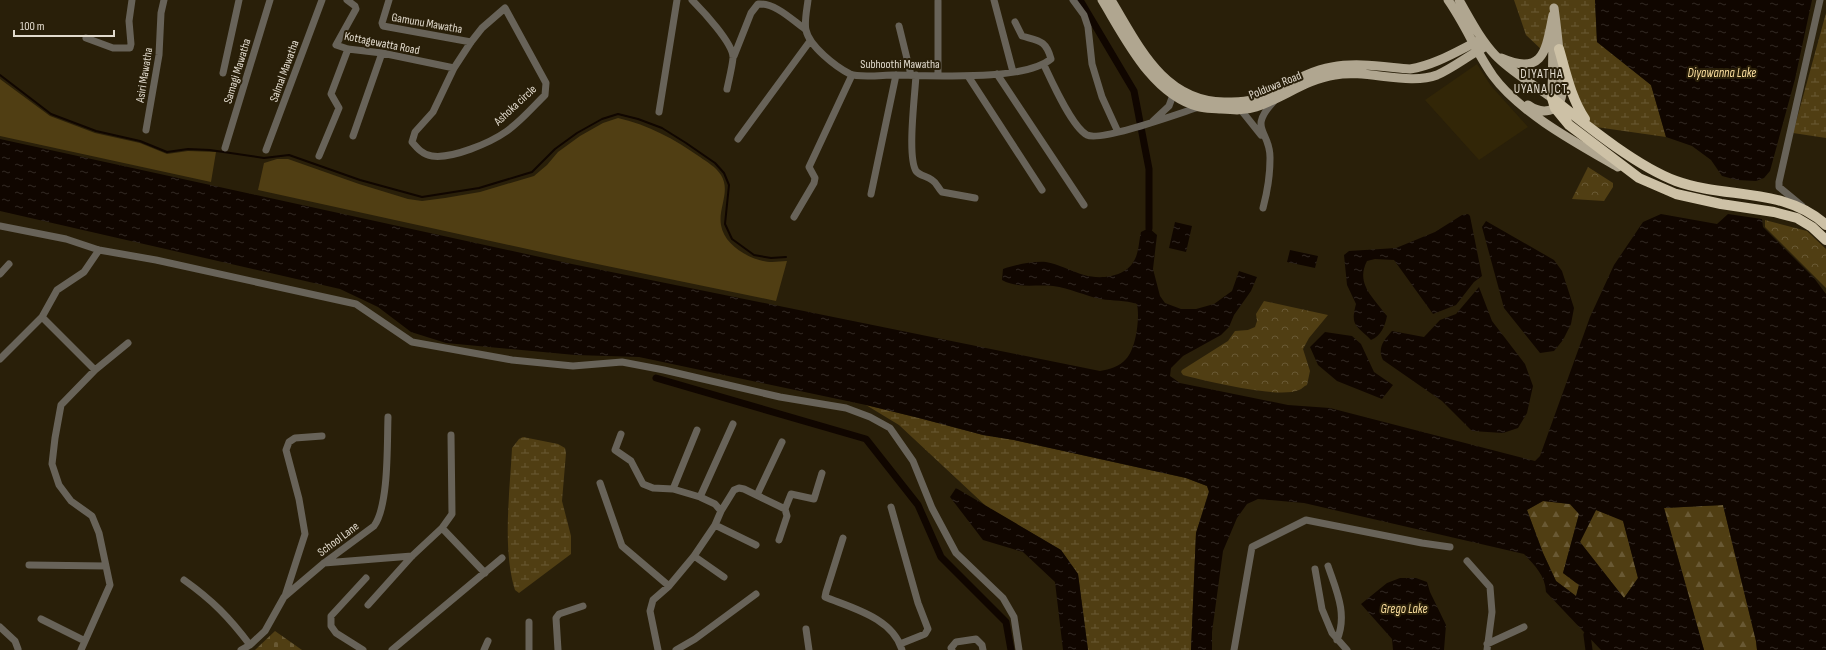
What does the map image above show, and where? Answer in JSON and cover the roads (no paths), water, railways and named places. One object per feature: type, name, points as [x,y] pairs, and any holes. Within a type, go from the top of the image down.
[{"type":"highway","points":[[1559,49],[1576,104],[1589,126]]},
{"type":"highway","points":[[1555,103],[1658,174],[1678,182],[1775,198],[1806,210],[1826,225]]},
{"type":"highway","points":[[1555,103],[1569,125],[1639,178],[1676,194],[1721,204],[1774,212],[1797,218],[1812,227],[1826,240]]},
{"type":"main road","name":"Polduwa Road","points":[[1102,0],[1152,65],[1178,95],[1199,107],[1241,110],[1296,84]]},
{"type":"main road","name":"Polduwa Road","points":[[1111,0],[1120,23]]},
{"type":"main road","points":[[1448,0],[1494,77],[1520,105],[1536,117],[1639,178]]},
{"type":"main road","points":[[1459,0],[1485,42],[1495,55],[1504,64],[1555,103]]},
{"type":"main road","points":[[1503,87],[1533,109],[1542,112],[1551,111],[1562,93],[1554,4]]},
{"type":"main road","points":[[1495,55],[1520,64],[1532,64],[1540,59],[1546,46],[1554,4]]},
{"type":"main road","points":[[1554,4],[1555,103]]},
{"type":"main road","name":"Polduwa Road","points":[[1178,95],[1214,102],[1254,103],[1276,99],[1306,75],[1330,67],[1348,65],[1410,69],[1419,68],[1485,42]]},
{"type":"street","points":[[86,38],[113,48],[130,48],[129,20],[132,0]]},
{"type":"street","name":"Asiri Mawatha","points":[[146,130],[159,55],[161,13],[164,0]]},
{"type":"street","points":[[223,74],[239,0]]},
{"type":"street","name":"Samagi Mawatha","points":[[225,148],[270,0]]},
{"type":"street","name":"Salmal Mawatha","points":[[266,150],[322,0]]},
{"type":"street","name":"Kottagewatta Road","points":[[347,0],[355,6],[356,9],[336,45],[348,49],[382,53],[454,68]]},
{"type":"street","name":"Gamunu Mawatha","points":[[389,0],[382,22],[383,26],[471,42]]},
{"type":"street","points":[[659,112],[677,0]]},
{"type":"street","points":[[692,0],[710,18],[730,47],[734,56]]},
{"type":"street","name":"Subhoothi Mawatha","points":[[808,0],[805,29],[810,41],[830,60],[852,75],[968,76],[1013,72],[1044,65]]},
{"type":"street","points":[[994,0],[1013,72]]},
{"type":"street","points":[[1073,0],[1084,15],[1088,27],[1092,64],[1102,97],[1118,132]]},
{"type":"street","points":[[1806,210],[1779,187],[1779,182],[1820,0]]},
{"type":"street","points":[[938,1],[938,75]]},
{"type":"street","name":"Ashoka circle","points":[[506,4],[546,83],[545,95],[507,131],[475,149],[432,156],[418,150],[412,142],[414,132],[433,112],[454,68],[471,42],[482,28],[506,4]]},
{"type":"street","points":[[726,89],[734,56],[751,13],[758,4],[766,4],[775,7],[805,29]]},
{"type":"street","points":[[1015,22],[1022,36],[1041,41],[1048,47],[1051,59],[1044,65],[1079,129],[1088,136],[1105,136],[1199,107]]},
{"type":"street","points":[[899,26],[914,75],[912,150],[915,170],[919,174],[932,180],[942,192],[975,198]]},
{"type":"street","points":[[738,139],[810,41]]},
{"type":"street","points":[[319,156],[339,108],[331,94],[348,49]]},
{"type":"street","points":[[353,136],[382,53]]},
{"type":"street","points":[[997,74],[1084,205]]},
{"type":"street","points":[[794,217],[814,183],[815,178],[809,167],[852,75]]},
{"type":"street","points":[[871,194],[896,75]]},
{"type":"street","points":[[968,76],[1042,190]]},
{"type":"street","points":[[1150,123],[1169,106],[1178,95]]},
{"type":"street","points":[[1260,126],[1263,113],[1276,99]]},
{"type":"street","points":[[1254,103],[1260,126],[1267,142],[1270,158],[1263,208]]},
{"type":"street","points":[[1241,110],[1267,142]]},
{"type":"street","points":[[0,226],[66,239],[98,250],[156,260],[356,304],[412,342],[512,360],[574,366],[622,362],[664,370],[780,397],[846,408],[870,417],[890,428],[913,461],[932,508],[956,554],[1003,598],[1014,617],[1019,650]]},
{"type":"street","points":[[0,359],[42,317],[57,290],[84,272],[98,250]]},
{"type":"street","points":[[0,274],[9,264]]},
{"type":"street","points":[[42,317],[95,370]]},
{"type":"street","points":[[81,650],[110,585],[99,533],[92,516],[71,501],[59,485],[52,464],[54,438],[61,406],[95,370],[128,343]]},
{"type":"street","name":"School Lane","points":[[241,650],[250,645],[264,631],[284,597],[324,563],[374,526],[378,520],[384,494],[388,417]]},
{"type":"street","points":[[700,497],[733,424]]},
{"type":"street","points":[[673,489],[697,430]]},
{"type":"street","points":[[620,434],[615,450],[631,461],[643,484],[653,488],[673,489],[700,497],[715,504],[721,511]]},
{"type":"street","points":[[368,605],[412,556],[442,528],[452,514],[451,435]]},
{"type":"street","points":[[284,597],[305,534],[299,499],[286,450],[289,442],[295,438],[322,436]]},
{"type":"street","points":[[757,495],[782,442]]},
{"type":"street","points":[[784,509],[791,494],[814,499],[822,473]]},
{"type":"street","points":[[600,483],[622,546],[669,586]]},
{"type":"street","points":[[658,650],[650,612],[653,600],[669,586],[694,556],[715,525],[721,511],[734,490],[739,488],[757,495],[784,509],[787,516],[779,540]]},
{"type":"street","points":[[843,538],[825,597],[870,615],[893,632],[901,647],[925,634],[928,629],[918,603],[891,507]]},
{"type":"street","points":[[1234,650],[1252,547],[1306,520],[1422,543],[1450,547]]},
{"type":"street","points":[[715,525],[756,545]]},
{"type":"street","points":[[442,528],[485,573]]},
{"type":"street","points":[[324,563],[412,556]]},
{"type":"street","points":[[694,556],[724,577]]},
{"type":"street","points":[[392,650],[502,558]]},
{"type":"street","points":[[1467,561],[1490,587],[1492,612],[1487,647]]},
{"type":"street","points":[[29,565],[106,566]]},
{"type":"street","points":[[1328,566],[1342,609],[1341,630],[1337,640]]},
{"type":"street","points":[[1315,570],[1322,609],[1332,633],[1347,650]]},
{"type":"street","points":[[363,650],[336,633],[331,626],[331,616],[366,578]]},
{"type":"street","points":[[184,580],[210,598],[234,624],[250,645]]},
{"type":"street","points":[[676,650],[695,639],[756,594]]},
{"type":"street","points":[[558,650],[556,618],[559,614],[584,606]]},
{"type":"street","points":[[41,619],[85,641]]},
{"type":"street","points":[[529,622],[529,650]]},
{"type":"street","points":[[0,627],[15,641],[17,650]]},
{"type":"street","points":[[1487,647],[1524,627]]},
{"type":"street","points":[[806,629],[809,650]]},
{"type":"street","points":[[952,650],[956,642],[976,639],[982,645],[983,650]]},
{"type":"street","points":[[484,650],[488,641]]},
{"type":"water","name":"Diyawanna Lake","points":[[1595,0],[1812,0],[1795,79],[1770,171],[1764,178],[1756,181],[1737,180],[1722,176],[1711,160],[1692,146],[1666,137],[1651,85],[1597,42]]},
{"type":"water","points":[[0,139],[572,264],[1100,371],[1117,366],[1126,359],[1129,354],[1135,341],[1138,317],[1137,304],[1101,299],[1065,288],[1053,286],[1027,286],[1008,283],[1002,280],[1003,269],[1035,262],[1046,262],[1084,275],[1098,277],[1113,276],[1126,270],[1131,265],[1137,253],[1141,232],[1149,228],[1157,235],[1153,269],[1160,296],[1165,303],[1181,309],[1196,309],[1214,304],[1232,291],[1239,271],[1257,277],[1251,291],[1234,315],[1229,327],[1221,335],[1183,356],[1171,368],[1170,376],[1180,383],[1288,405],[1330,408],[1535,461],[1540,456],[1590,317],[1614,265],[1643,222],[1661,214],[1717,224],[1728,214],[1762,219],[1763,227],[1814,278],[1826,294],[1826,650],[1757,650],[1723,505],[1664,508],[1704,650],[1601,650],[1546,592],[1542,576],[1524,554],[1304,503],[1258,499],[1247,504],[1237,518],[1223,551],[1212,632],[1212,650],[1191,650],[1196,533],[1209,492],[1207,486],[1186,478],[1014,440],[983,435],[866,405],[639,357],[575,355],[446,343],[411,332],[378,307],[340,289],[0,211]],"holes":[[[1543,501],[1570,504],[1579,514],[1563,573],[1579,585],[1576,596],[1556,581],[1543,553],[1527,510]],[[1596,510],[1623,521],[1638,578],[1624,598],[1580,542]]]},
{"type":"water","points":[[1468,214],[1470,216],[1482,276],[1474,282],[1456,305],[1433,314],[1394,260],[1375,259],[1367,261],[1363,277],[1365,284],[1372,297],[1387,316],[1382,330],[1371,340],[1358,328],[1354,321],[1356,304],[1347,285],[1344,255],[1349,251],[1396,248],[1435,232],[1462,215]]},
{"type":"water","points":[[1486,221],[1554,260],[1562,271],[1574,308],[1571,324],[1563,340],[1554,351],[1540,353],[1504,308],[1482,227]]},
{"type":"water","points":[[1175,222],[1192,226],[1186,252],[1169,248]]},
{"type":"water","points":[[1290,250],[1318,256],[1315,268],[1287,262]]},
{"type":"water","points":[[1479,287],[1492,321],[1525,364],[1533,386],[1527,413],[1518,428],[1503,433],[1472,431],[1442,401],[1383,360],[1381,356],[1382,344],[1392,331],[1424,337],[1440,320],[1456,314]]},
{"type":"water","points":[[1325,332],[1352,336],[1361,344],[1374,372],[1393,385],[1382,399],[1337,381],[1318,365],[1310,347]]},
{"type":"water","points":[[956,488],[1061,550],[1078,574],[1088,650],[1063,650],[1055,582],[1023,552],[983,540],[950,497]]},
{"type":"water","name":"Grego Lake","points":[[1400,578],[1416,578],[1427,582],[1430,592],[1446,625],[1444,650],[1393,650],[1392,639],[1361,604],[1387,583]]},
{"type":"waterway","points":[[1080,0],[1134,91],[1149,169],[1149,228]]},
{"type":"waterway","points":[[0,75],[51,114],[96,131],[140,141],[167,152],[188,149],[210,150],[264,158],[289,155],[360,180],[422,197],[479,188],[532,172],[555,149],[577,133],[602,119],[618,114],[638,119],[662,128],[715,163],[724,173],[729,185],[725,224],[732,239],[754,255],[771,258],[786,257]]},
{"type":"waterway","points":[[656,378],[866,439],[918,505],[941,557],[1006,622],[1011,650]]},
{"type":"waterway","points":[[1587,635],[1589,650]]},
{"type":"district","name":"DIYATHA UYANA JCT.","points":[[1542,80]]}]
